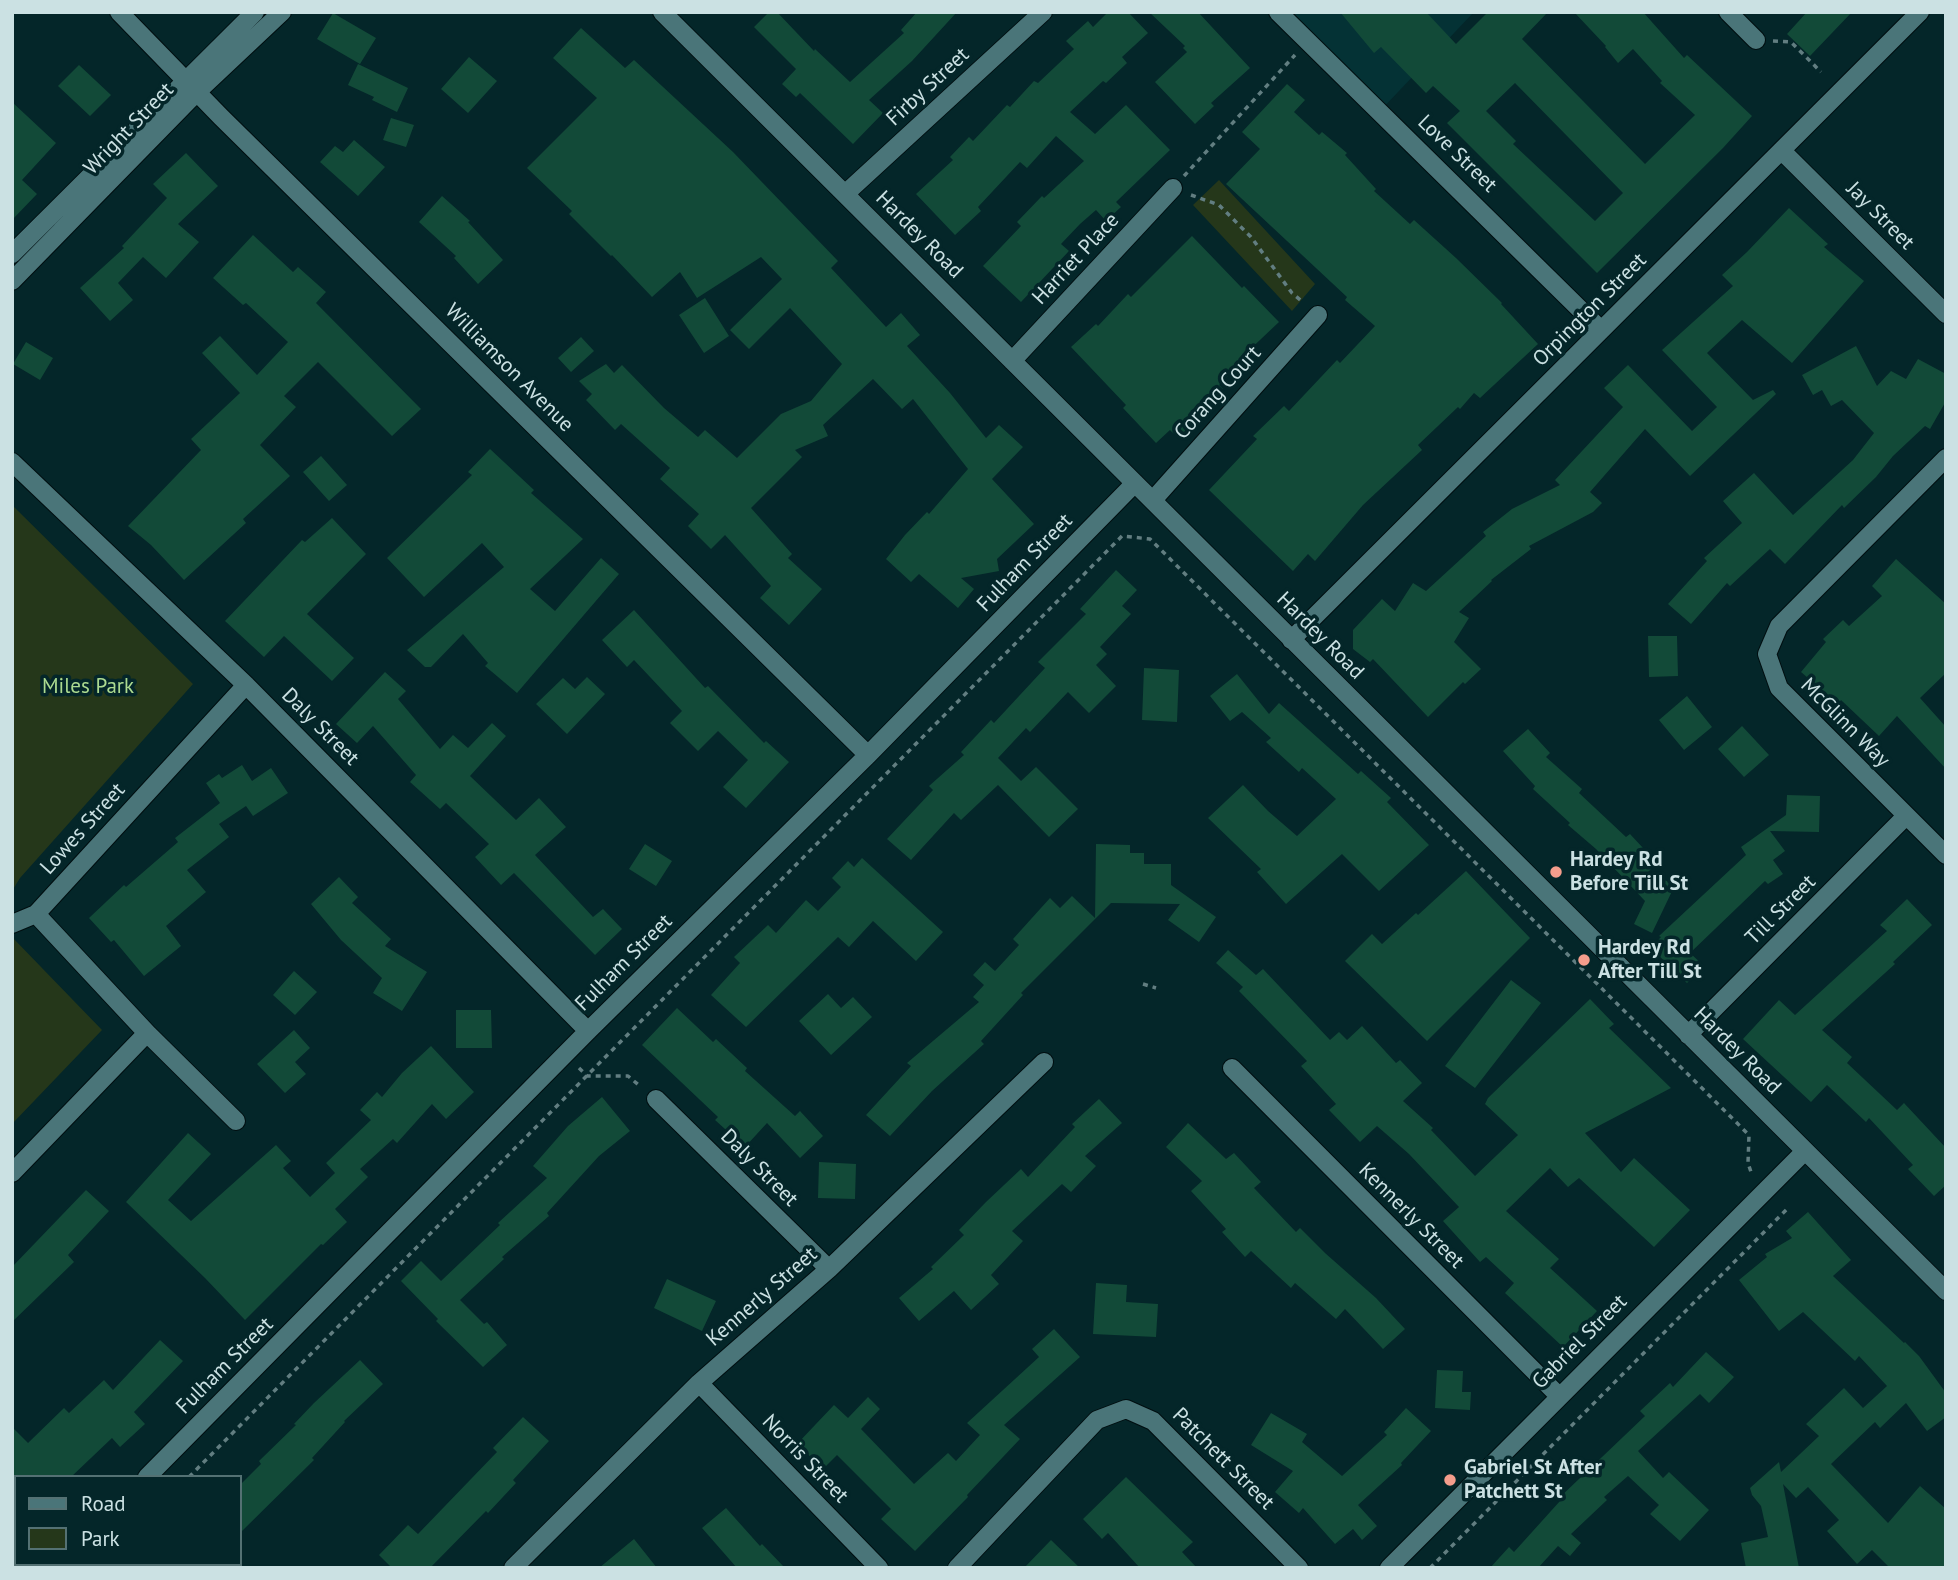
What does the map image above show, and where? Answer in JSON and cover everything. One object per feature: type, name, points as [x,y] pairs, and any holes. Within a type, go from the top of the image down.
[{"type":"street","name":"Williamson Avenue","points":[[119,12],[868,755]]},
{"type":"street","name":"Wright Street","points":[[12,281],[192,87],[255,12]]},
{"type":"street","name":"Wright Street","points":[[12,254],[192,87],[282,12]]},
{"type":"street","name":"Hardey Road","points":[[663,12],[1946,1291]]},
{"type":"street","name":"Firby Street","points":[[845,194],[1043,12]]},
{"type":"street","name":"Love Street","points":[[1278,12],[1601,330]]},
{"type":"street","points":[[1728,12],[1756,40]]},
{"type":"street","name":"Orpington Street","points":[[1291,640],[1920,12]]},
{"type":"street","name":"Jay Street","points":[[1783,151],[1946,314]]},
{"type":"street","name":"Harriet Place","points":[[1012,361],[1173,188]]},
{"type":"street","name":"Corang Court","points":[[1153,500],[1318,315]]},
{"type":"street","name":"McGlinn Way","points":[[1946,458],[1779,626],[1767,654],[1779,688],[1946,855]]},
{"type":"street","name":"Daly Street","points":[[12,462],[246,685],[587,1031]]},
{"type":"street","name":"Fulham Street","points":[[149,1475],[587,1031],[868,755],[1135,483]]},
{"type":"street","name":"Lowes Street","points":[[36,914],[246,685]]},
{"type":"street","name":"Till Street","points":[[1688,1035],[1906,816]]},
{"type":"street","points":[[12,925],[36,914],[148,1033],[236,1121]]},
{"type":"street","points":[[12,1173],[148,1033]]},
{"type":"street","name":"Kennerly Street","points":[[513,1568],[699,1383],[829,1269],[1044,1062]]},
{"type":"street","name":"Kennerly Street","points":[[1232,1068],[1559,1396]]},
{"type":"street","name":"Daly Street","points":[[656,1099],[829,1269]]},
{"type":"street","name":"Gabriel Street","points":[[1389,1568],[1805,1151]]},
{"type":"street","name":"Norris Street","points":[[699,1383],[879,1568]]},
{"type":"street","name":"Patchett Street","points":[[957,1568],[1097,1420],[1126,1409],[1153,1420],[1299,1568]]},
{"type":"path","points":[[1756,40],[1791,42],[1821,72]]},
{"type":"path","points":[[1308,41],[1173,188],[1219,205],[1251,237],[1292,293],[1318,315]]},
{"type":"path","points":[[191,1475],[1122,536],[1150,539],[1749,1135],[1748,1163],[1751,1172]]},
{"type":"path","points":[[1143,984],[1156,988]]},
{"type":"path","points":[[577,1066],[587,1076],[628,1076],[656,1099]]},
{"type":"path","points":[[1430,1568],[1787,1209]]},
{"type":"shaded area","points":[[1278,12],[1474,12],[1380,111]]},
{"type":"green space","points":[[1219,180],[1315,284],[1292,311],[1193,205]]},
{"type":"green space","name":"Miles Park","points":[[12,505],[193,684],[20,878],[12,891]]},
{"type":"green space","points":[[12,937],[102,1030],[12,1124]]},
{"type":"building","points":[[769,12],[777,12],[814,51],[815,49],[850,82],[904,33],[901,30],[917,12],[957,12],[912,61],[869,100],[883,113],[853,144],[800,93],[796,97],[782,84],[796,69],[754,27]]},
{"type":"building","points":[[1108,12],[1128,12],[1148,33],[1122,57],[1127,63],[1070,112],[1095,134],[1126,105],[1170,150],[1116,202],[1121,207],[1106,221],[1096,210],[1080,224],[1061,244],[1069,251],[1021,302],[983,266],[1021,226],[1017,222],[1042,196],[1044,198],[1084,161],[1056,136],[1027,168],[1020,162],[978,207],[981,211],[955,235],[916,194],[953,160],[950,157],[969,137],[973,141],[1007,105],[1010,107],[1034,81],[1038,83],[1074,49],[1066,41],[1088,21],[1093,27]]},
{"type":"building","points":[[1149,12],[1198,12],[1250,68],[1211,103],[1214,106],[1195,124],[1155,82],[1187,52],[1183,48],[1185,46]]},
{"type":"building","points":[[1340,12],[1426,12],[1456,44],[1488,12],[1548,12],[1522,39],[1645,164],[1695,115],[1660,83],[1662,81],[1633,49],[1618,63],[1574,12],[1643,12],[1684,58],[1687,55],[1752,116],[1597,273],[1447,123],[1460,111],[1433,86],[1426,93],[1381,47],[1374,53]],"holes":[[[1515,83],[1623,193],[1595,221],[1513,144],[1516,141],[1486,111]]]},
{"type":"building","points":[[1807,12],[1852,12],[1810,56],[1787,34]]},
{"type":"building","points":[[333,13],[376,38],[360,64],[317,39]]},
{"type":"building","points":[[581,28],[625,68],[634,60],[733,152],[838,261],[831,268],[886,327],[901,313],[920,335],[907,346],[986,438],[999,425],[1023,447],[992,479],[1034,524],[997,559],[999,571],[961,578],[974,589],[958,608],[919,574],[911,582],[886,559],[905,535],[927,512],[929,514],[968,469],[913,399],[902,409],[873,379],[823,425],[828,436],[795,450],[802,457],[751,508],[792,554],[788,558],[822,589],[789,625],[760,598],[771,586],[725,535],[711,549],[688,526],[699,514],[660,479],[670,468],[621,424],[615,430],[586,400],[592,394],[579,381],[606,364],[614,373],[622,365],[664,408],[698,437],[705,430],[737,458],[781,414],[811,401],[842,364],[790,308],[749,349],[730,330],[782,279],[761,257],[697,298],[680,272],[652,297],[569,214],[572,211],[527,168],[597,98],[553,58]]},
{"type":"building","points":[[469,57],[497,81],[468,113],[441,89]]},
{"type":"building","points":[[358,64],[408,88],[397,112],[348,85]]},
{"type":"building","points":[[79,65],[111,95],[90,116],[58,86]]},
{"type":"building","points":[[1287,84],[1305,100],[1294,112],[1319,135],[1322,132],[1347,153],[1345,155],[1376,189],[1374,191],[1410,224],[1414,220],[1456,258],[1502,303],[1538,344],[1480,398],[1474,393],[1460,409],[1458,407],[1418,445],[1422,450],[1363,505],[1315,561],[1308,554],[1293,571],[1209,490],[1257,439],[1253,436],[1284,406],[1289,411],[1337,360],[1340,363],[1375,326],[1226,184],[1260,149],[1242,132]]},
{"type":"building","points":[[12,102],[56,143],[22,180],[37,194],[12,220]]},
{"type":"building","points":[[391,118],[414,125],[406,147],[383,140]]},
{"type":"building","points":[[354,140],[385,167],[358,196],[320,162],[335,146],[343,152]]},
{"type":"building","points":[[186,153],[218,186],[178,224],[199,242],[166,278],[143,257],[118,283],[133,300],[110,321],[80,288],[124,248],[122,246],[167,198],[153,184]]},
{"type":"building","points":[[442,196],[470,221],[468,222],[503,260],[478,284],[454,258],[456,256],[419,222]]},
{"type":"building","points":[[1789,208],[1828,244],[1824,247],[1864,281],[1792,363],[1742,320],[1707,353],[1753,400],[1773,390],[1776,394],[1690,476],[1645,429],[1590,492],[1602,503],[1593,512],[1529,546],[1531,549],[1491,580],[1459,612],[1469,618],[1454,642],[1481,669],[1465,684],[1463,682],[1428,717],[1373,659],[1370,662],[1353,649],[1353,630],[1382,599],[1395,611],[1413,583],[1426,591],[1486,536],[1483,532],[1512,509],[1560,485],[1555,480],[1623,407],[1604,388],[1628,365],[1692,431],[1717,407],[1662,350],[1733,286],[1722,275]]},
{"type":"building","points":[[253,235],[293,272],[298,267],[326,292],[316,303],[421,409],[392,436],[318,362],[284,396],[296,407],[260,445],[290,476],[243,519],[246,523],[184,580],[151,545],[128,526],[201,450],[191,439],[240,393],[202,353],[220,336],[257,375],[288,342],[246,303],[243,305],[213,278]]},
{"type":"building","points":[[1192,236],[1279,322],[1242,357],[1245,360],[1219,385],[1223,389],[1178,438],[1170,430],[1156,443],[1123,408],[1126,405],[1071,347],[1096,324],[1098,326],[1128,294],[1131,297]]},
{"type":"building","points":[[705,298],[729,336],[704,353],[679,315]]},
{"type":"building","points":[[581,337],[594,351],[571,372],[558,358]]},
{"type":"building","points":[[26,342],[53,358],[40,380],[13,364]]},
{"type":"building","points":[[1856,346],[1877,386],[1891,371],[1906,379],[1918,359],[1946,374],[1946,401],[1930,429],[1925,426],[1785,564],[1770,549],[1730,586],[1727,583],[1691,624],[1668,604],[1707,561],[1704,558],[1742,523],[1723,501],[1754,473],[1793,515],[1853,460],[1874,433],[1842,400],[1831,406],[1822,390],[1813,395],[1802,375]]},
{"type":"building","points":[[490,449],[534,490],[531,493],[583,539],[530,589],[555,611],[601,558],[619,574],[517,693],[485,666],[488,663],[463,634],[431,667],[425,667],[407,650],[504,567],[482,543],[424,597],[387,558],[472,475],[468,472]]},
{"type":"building","points":[[321,456],[347,485],[329,501],[303,472]]},
{"type":"building","points":[[332,518],[366,554],[307,614],[354,658],[332,681],[284,636],[264,657],[225,621],[302,540],[305,542]]},
{"type":"building","points":[[1896,559],[1946,604],[1946,673],[1920,698],[1946,727],[1946,769],[1897,716],[1879,736],[1841,700],[1838,704],[1801,672],[1826,642],[1823,639],[1843,620],[1849,626],[1882,596],[1872,586]]},
{"type":"building","points":[[1116,570],[1137,590],[1122,606],[1131,614],[1100,647],[1107,654],[1096,665],[1116,686],[1089,713],[1068,692],[1030,732],[1026,728],[998,758],[1021,781],[1036,767],[1078,809],[1049,837],[998,785],[961,820],[954,813],[911,860],[887,839],[933,790],[929,786],[964,755],[961,752],[991,720],[994,723],[1045,668],[1038,662],[1086,614],[1080,609]]},
{"type":"building","points":[[634,610],[705,688],[708,686],[764,743],[766,741],[789,762],[746,808],[723,787],[748,760],[718,731],[698,751],[670,723],[682,711],[634,660],[627,667],[602,640]]},
{"type":"building","points":[[1648,636],[1677,636],[1678,676],[1649,677]]},
{"type":"building","points":[[1144,668],[1179,670],[1177,722],[1142,720]]},
{"type":"building","points":[[385,672],[406,691],[398,699],[440,749],[453,735],[468,748],[492,723],[506,736],[470,776],[516,820],[539,798],[566,827],[535,855],[593,917],[603,909],[622,929],[595,955],[514,873],[501,885],[475,857],[489,844],[446,803],[440,809],[410,782],[416,775],[373,726],[357,743],[336,724]]},
{"type":"building","points":[[1237,674],[1269,714],[1279,703],[1358,774],[1361,771],[1391,798],[1387,802],[1429,845],[1379,891],[1342,854],[1286,904],[1257,872],[1261,869],[1208,818],[1243,785],[1297,836],[1336,799],[1302,768],[1299,772],[1266,742],[1271,738],[1242,712],[1230,721],[1210,696]]},
{"type":"building","points":[[587,677],[605,694],[567,734],[536,704],[563,678],[575,689]]},
{"type":"building","points":[[1687,696],[1712,727],[1684,750],[1659,720]]},
{"type":"building","points":[[1742,726],[1769,755],[1744,777],[1718,749]]},
{"type":"building","points":[[1528,729],[1550,753],[1546,757],[1582,789],[1579,793],[1626,837],[1630,834],[1657,863],[1648,872],[1675,885],[1652,933],[1634,924],[1645,901],[1596,849],[1568,825],[1570,823],[1533,789],[1535,786],[1503,751]]},
{"type":"building","points":[[242,765],[252,781],[271,768],[288,793],[253,816],[246,806],[219,824],[229,837],[187,870],[206,892],[166,926],[181,946],[144,976],[114,940],[111,942],[89,918],[124,885],[126,887],[178,842],[175,838],[220,803],[206,783],[219,774],[222,778]]},
{"type":"building","points":[[1787,795],[1820,796],[1819,832],[1770,831],[1785,851],[1773,860],[1783,874],[1768,884],[1765,881],[1690,953],[1704,966],[1687,983],[1651,948],[1661,937],[1659,936],[1746,855],[1741,847],[1786,815]]},
{"type":"building","points":[[645,844],[672,861],[656,886],[629,869]]},
{"type":"building","points":[[1096,844],[1130,845],[1130,853],[1144,853],[1144,864],[1171,864],[1171,885],[1216,917],[1199,942],[1168,920],[1180,904],[1111,903],[1021,993],[1023,995],[981,1041],[984,1044],[932,1091],[890,1136],[866,1115],[911,1066],[907,1063],[979,1002],[973,997],[984,985],[973,975],[985,962],[995,971],[1019,945],[1013,939],[1050,898],[1060,908],[1072,896],[1095,918]]},
{"type":"building","points":[[862,858],[943,932],[916,961],[873,921],[849,947],[838,937],[746,1027],[711,995],[740,963],[734,957],[768,925],[776,933],[806,900],[818,911],[841,887],[832,878],[848,861],[854,867]]},
{"type":"building","points":[[1466,871],[1530,938],[1427,1041],[1345,961],[1372,934],[1382,944]]},
{"type":"building","points":[[339,877],[358,897],[352,903],[391,939],[385,946],[427,972],[402,1011],[373,993],[382,978],[341,940],[311,904]]},
{"type":"building","points":[[1907,899],[1932,925],[1893,962],[1895,964],[1822,1030],[1852,1057],[1847,1063],[1897,1110],[1904,1103],[1946,1148],[1946,1185],[1934,1196],[1908,1169],[1913,1165],[1869,1118],[1866,1122],[1827,1085],[1811,1102],[1743,1039],[1779,1000],[1795,1015],[1887,931],[1880,925]]},
{"type":"building","points":[[1228,950],[1256,975],[1263,969],[1330,1040],[1339,1032],[1347,1040],[1362,1026],[1396,1063],[1400,1060],[1422,1083],[1403,1101],[1433,1128],[1431,1130],[1475,1176],[1518,1135],[1485,1104],[1488,1098],[1590,999],[1614,1024],[1609,1028],[1671,1088],[1585,1133],[1621,1172],[1634,1158],[1690,1210],[1654,1247],[1579,1178],[1568,1187],[1550,1168],[1506,1211],[1559,1259],[1550,1268],[1597,1311],[1563,1347],[1505,1293],[1514,1283],[1486,1257],[1480,1262],[1443,1221],[1459,1207],[1409,1154],[1377,1126],[1360,1142],[1329,1110],[1336,1104],[1301,1066],[1307,1061],[1239,991],[1243,987],[1216,963]]},
{"type":"building","points":[[294,971],[317,992],[295,1015],[273,995]]},
{"type":"building","points":[[1511,980],[1541,1003],[1475,1088],[1445,1066]]},
{"type":"building","points":[[828,994],[841,1008],[853,997],[872,1017],[831,1055],[799,1021]]},
{"type":"building","points":[[677,1008],[713,1042],[716,1039],[747,1068],[745,1071],[795,1116],[800,1111],[823,1136],[800,1158],[767,1123],[745,1147],[715,1120],[718,1117],[642,1045]]},
{"type":"building","points":[[456,1010],[491,1010],[492,1048],[456,1048]]},
{"type":"building","points":[[294,1030],[310,1048],[295,1062],[306,1074],[285,1093],[257,1064]]},
{"type":"building","points":[[431,1046],[474,1092],[446,1119],[432,1104],[397,1143],[393,1139],[360,1169],[368,1177],[335,1209],[347,1222],[321,1244],[245,1320],[126,1202],[188,1133],[211,1154],[168,1200],[191,1221],[276,1145],[291,1161],[283,1168],[310,1197],[335,1173],[326,1163],[371,1120],[360,1110],[377,1092],[382,1097],[402,1073]]},
{"type":"building","points":[[602,1097],[630,1131],[599,1156],[547,1213],[549,1216],[502,1257],[504,1259],[460,1300],[484,1324],[487,1322],[507,1345],[483,1367],[436,1321],[438,1319],[401,1281],[421,1261],[441,1281],[547,1178],[533,1166],[568,1126]]},
{"type":"building","points":[[1099,1099],[1122,1123],[1085,1156],[1096,1166],[1071,1192],[1062,1184],[1012,1231],[1023,1241],[991,1275],[999,1284],[971,1310],[954,1291],[919,1321],[899,1298],[933,1269],[931,1267],[964,1235],[959,1230],[986,1202],[1021,1169],[1028,1177],[1075,1127],[1072,1124]]},
{"type":"building","points":[[1188,1123],[1226,1159],[1234,1153],[1261,1182],[1254,1188],[1296,1232],[1300,1228],[1376,1298],[1405,1329],[1383,1349],[1345,1309],[1336,1319],[1295,1283],[1291,1288],[1251,1251],[1245,1257],[1222,1232],[1226,1229],[1191,1191],[1202,1181],[1166,1147]]},
{"type":"building","points":[[819,1162],[856,1164],[855,1199],[818,1198]]},
{"type":"building","points":[[86,1190],[109,1211],[68,1255],[74,1262],[12,1322],[12,1267]]},
{"type":"building","points":[[1808,1212],[1851,1260],[1833,1276],[1919,1356],[1946,1393],[1946,1417],[1927,1431],[1906,1403],[1880,1428],[1875,1422],[1831,1464],[1888,1523],[1920,1486],[1946,1509],[1946,1568],[1890,1568],[1872,1550],[1857,1564],[1827,1531],[1839,1520],[1808,1487],[1796,1498],[1783,1484],[1799,1568],[1746,1568],[1741,1543],[1768,1537],[1761,1506],[1750,1488],[1779,1462],[1781,1472],[1819,1436],[1806,1424],[1844,1388],[1863,1408],[1887,1386],[1859,1356],[1855,1361],[1803,1312],[1779,1331],[1739,1280],[1767,1257],[1765,1254],[1792,1238],[1786,1231]]},
{"type":"building","points":[[667,1279],[716,1301],[702,1331],[654,1308]]},
{"type":"building","points":[[1096,1283],[1127,1285],[1126,1302],[1158,1304],[1156,1337],[1093,1334]]},
{"type":"building","points":[[1054,1329],[1080,1357],[1004,1425],[1020,1439],[915,1551],[881,1519],[891,1509],[837,1455],[823,1469],[797,1444],[834,1405],[848,1418],[868,1397],[880,1409],[861,1429],[914,1484],[948,1453],[956,1461],[980,1435],[967,1423],[1039,1357],[1032,1349]]},
{"type":"building","points":[[160,1340],[183,1361],[134,1412],[145,1424],[120,1447],[112,1438],[73,1475],[12,1477],[12,1427],[28,1443],[64,1408],[69,1413],[104,1380],[113,1390]]},
{"type":"building","points":[[1706,1352],[1734,1377],[1709,1403],[1700,1394],[1638,1451],[1663,1478],[1669,1472],[1709,1510],[1680,1541],[1650,1514],[1659,1505],[1628,1476],[1604,1497],[1607,1500],[1571,1534],[1581,1543],[1570,1556],[1558,1546],[1538,1568],[1490,1568],[1509,1547],[1514,1552],[1560,1501],[1558,1499],[1645,1416],[1640,1411],[1670,1383],[1673,1387]]},
{"type":"building","points":[[360,1360],[383,1384],[344,1421],[312,1458],[314,1460],[242,1531],[242,1483],[314,1403]]},
{"type":"building","points":[[1437,1370],[1463,1371],[1462,1392],[1471,1392],[1470,1410],[1435,1408]]},
{"type":"building","points":[[1406,1408],[1431,1431],[1402,1465],[1358,1505],[1377,1526],[1362,1540],[1353,1529],[1335,1544],[1303,1508],[1299,1513],[1275,1492],[1293,1471],[1251,1445],[1271,1413],[1307,1434],[1302,1442],[1342,1476],[1387,1435],[1384,1432]]},
{"type":"building","points":[[523,1417],[549,1441],[513,1480],[516,1483],[430,1568],[392,1568],[379,1555],[408,1525],[418,1534],[497,1452],[493,1448]]},
{"type":"building","points":[[1126,1477],[1193,1542],[1182,1552],[1197,1568],[1140,1568],[1108,1533],[1102,1539],[1083,1519]]},
{"type":"building","points":[[726,1508],[760,1546],[762,1544],[785,1568],[737,1568],[702,1528]]},
{"type":"building","points":[[634,1539],[657,1568],[599,1568]]},
{"type":"building","points":[[1051,1540],[1080,1568],[1024,1568]]},
{"type":"place","name":"Hardey Rd Before Till St","points":[[1556,872]]},
{"type":"place","name":"Hardey Rd After Till St","points":[[1584,960]]},
{"type":"place","name":"Gabriel St After Patchett St","points":[[1450,1480]]}]
